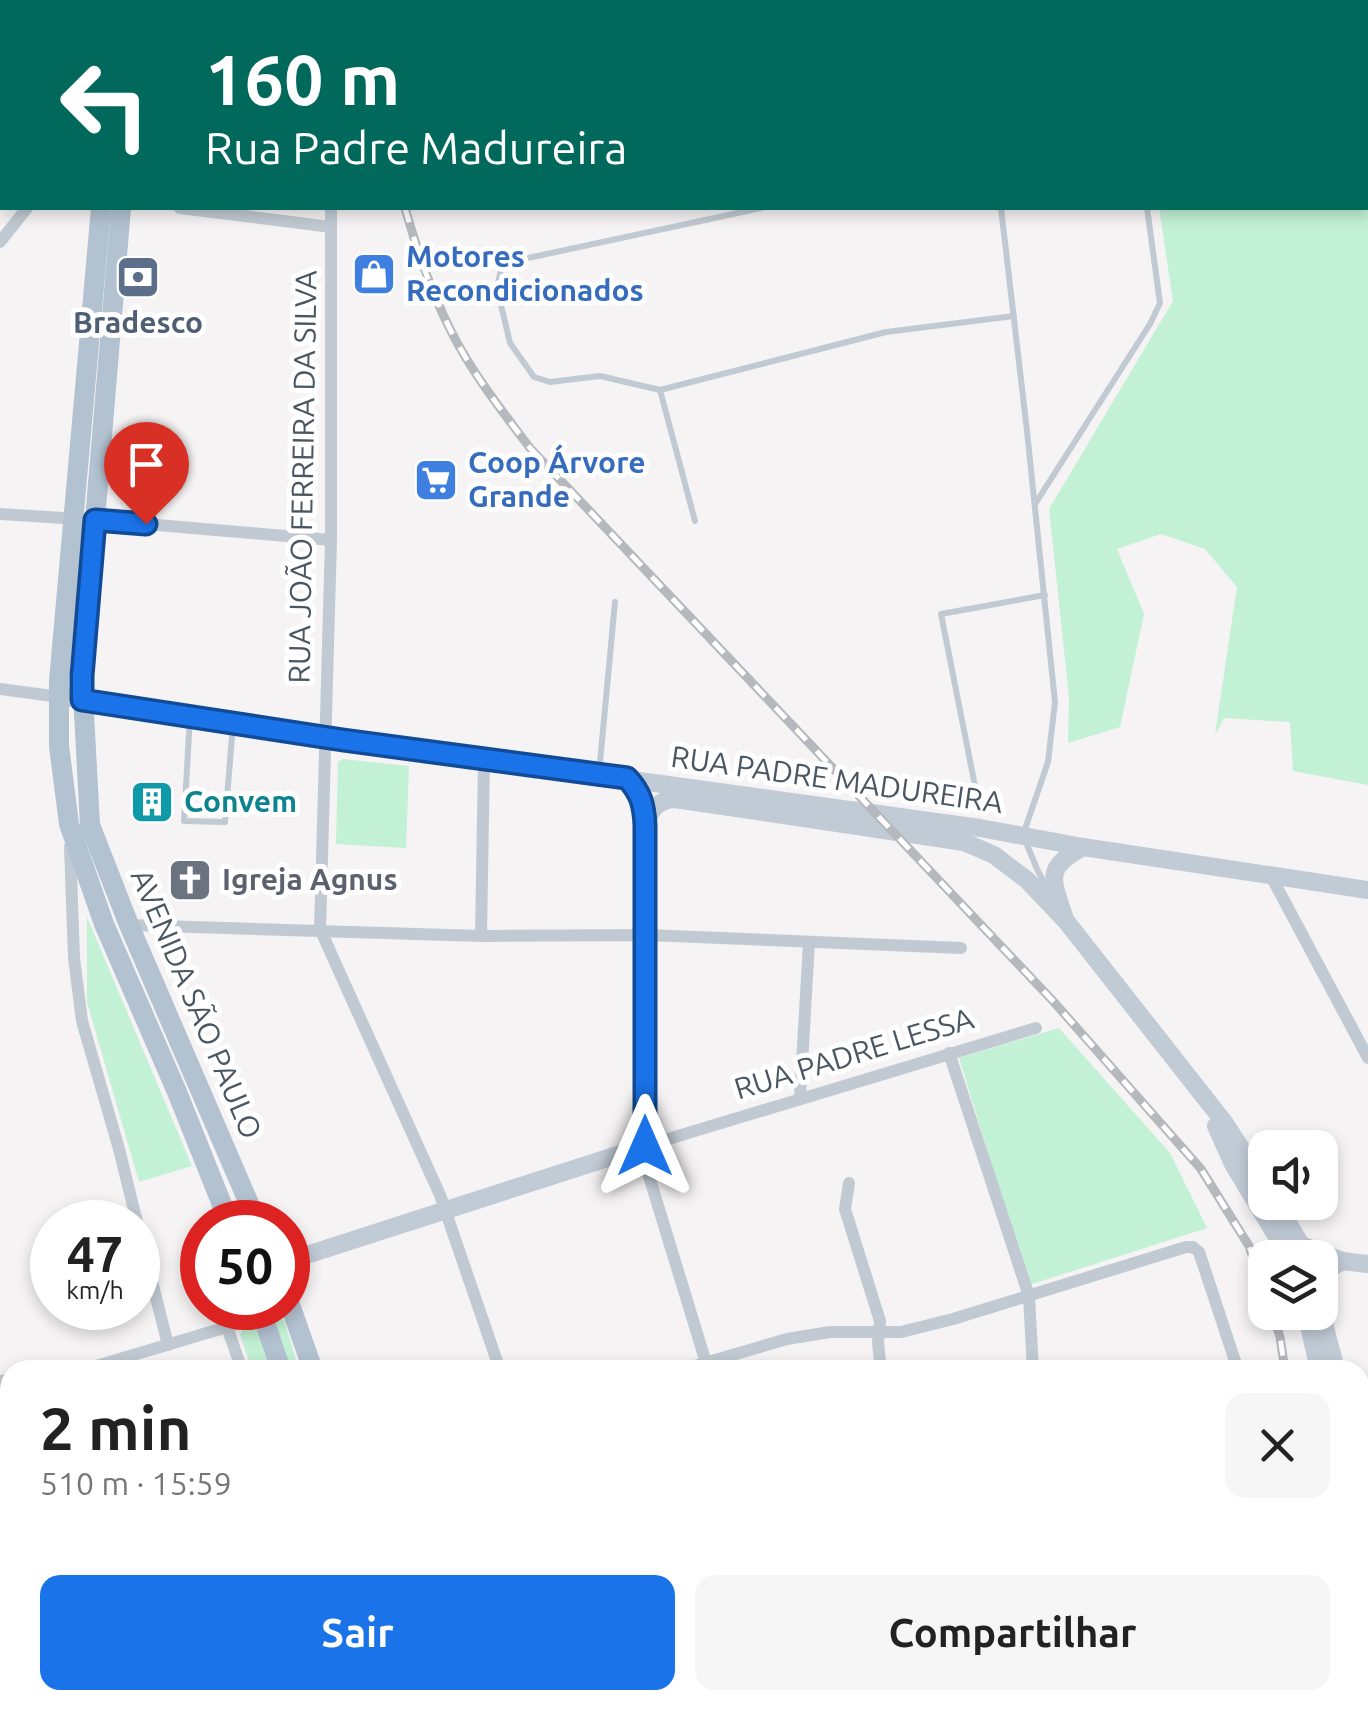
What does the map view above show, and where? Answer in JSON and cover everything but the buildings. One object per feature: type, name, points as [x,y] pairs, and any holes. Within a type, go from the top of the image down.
[{"type":"main road","name":"AVENIDA SÃO PAULO","points":[[101,210],[84,520],[82,700],[90,825],[248,1200]]},
{"type":"main road","name":"AVENIDA SÃO PAULO","points":[[121,210],[60,697],[60,746],[69,824],[104,924],[220,1200]]},
{"type":"main road","name":"RUA PADRE MADUREIRA","points":[[60,697],[1022,835],[1368,890]]},
{"type":"main road","points":[[627,778],[644,805],[645,825],[645,1146]]},
{"type":"main road","name":"RUA PADRE MADUREIRA","points":[[645,825],[650,810],[676,799],[964,842],[994,855],[1027,880],[1066,921],[1204,1098]]},
{"type":"main road","points":[[1066,921],[1053,875],[1063,860],[1083,847]]},
{"type":"main road","points":[[1204,1098],[1248,1158]]},
{"type":"main road","points":[[1204,1098],[1233,1164],[1278,1240]]},
{"type":"main road","points":[[194,1136],[216,1165],[232,1200]]},
{"type":"main road","name":"RUA PADRE LESSA","points":[[310,1254],[645,1146]]},
{"type":"main road","points":[[1286,1220],[1301,1246],[1342,1261],[1368,1264]]},
{"type":"main road","points":[[1334,1360],[1321,1308],[1322,1284],[1328,1272],[1342,1261]]},
{"type":"main road","points":[[279,1330],[281,1360]]},
{"type":"main road","points":[[291,1330],[307,1360]]},
{"type":"main road","points":[[1310,1330],[1317,1360]]},
{"type":"street","points":[[0,242],[25,210]]},
{"type":"street","points":[[197,210],[331,226]]},
{"type":"street","name":"RUA JOÃO FERREIRA DA SILVA","points":[[331,210],[330,540],[320,929],[446,1211],[497,1360]]},
{"type":"street","points":[[0,514],[330,540]]},
{"type":"street","points":[[0,689],[60,697]]},
{"type":"street","points":[[482,936],[484,760]]},
{"type":"street","points":[[69,824],[74,958],[82,1021],[131,1200]]},
{"type":"street","points":[[1271,876],[1368,1058]]},
{"type":"street","points":[[129,924],[961,948]]},
{"type":"street","points":[[800,1098],[809,942]]},
{"type":"street","name":"RUA PADRE LESSA","points":[[645,1146],[1036,1028]]},
{"type":"street","points":[[949,1053],[1028,1296],[1033,1360]]},
{"type":"street","points":[[645,1146],[646,1164],[705,1360]]},
{"type":"street","points":[[850,1183],[845,1209],[880,1322],[880,1360]]},
{"type":"street","points":[[725,1360],[787,1339],[830,1332],[880,1333],[918,1328],[1194,1247],[1199,1252],[1235,1360]]},
{"type":"street","points":[[160,1314],[168,1345]]},
{"type":"street","points":[[117,1360],[218,1330]]},
{"type":"street","points":[[229,1330],[239,1360]]},
{"type":"lane","points":[[752,210],[514,261],[502,268],[496,288],[510,343],[534,377],[550,382],[600,376],[660,390],[886,332],[1014,316]]},
{"type":"lane","points":[[1002,210],[1055,702],[1048,762],[1022,835],[1036,870],[1066,921]]},
{"type":"lane","points":[[1035,504],[1150,324],[1160,302],[1147,210]]},
{"type":"lane","points":[[660,390],[695,521]]},
{"type":"lane","points":[[976,791],[940,614],[1045,595]]},
{"type":"lane","points":[[598,774],[615,602]]},
{"type":"lane","points":[[190,715],[184,821],[225,822],[233,723]]},
{"type":"green space","points":[[1159,210],[1368,210],[1368,785],[1293,771],[1290,722],[1224,718],[1215,735],[1237,587],[1205,549],[1161,534],[1117,549],[1144,614],[1120,727],[1068,743],[1069,697],[1049,509],[1173,301]]},
{"type":"green space","points":[[343,759],[409,766],[406,848],[336,844],[338,762]]},
{"type":"green space","points":[[87,917],[192,1166],[139,1182],[87,1002]]},
{"type":"green space","points":[[1059,1028],[1170,1153],[1207,1228],[1029,1285],[959,1058]]},
{"type":"green space","points":[[242,1330],[262,1330],[272,1360],[249,1360],[240,1335]]},
{"type":"green space","points":[[278,1330],[287,1330],[296,1360],[287,1360]]},
{"type":"railway","points":[[406,210],[425,271],[451,331],[478,377],[530,448],[1053,1001],[1201,1169],[1248,1244]]},
{"type":"railway","points":[[1278,1330],[1283,1360]]},
{"type":"place","name":"Motores Recondicionados","points":[[374,274]]},
{"type":"place","name":"Bradesco","points":[[138,277]]},
{"type":"place","name":"Coop Árvore Grande","points":[[436,480]]},
{"type":"place","name":"Convem","points":[[152,802]]},
{"type":"place","name":"Igreja Agnus","points":[[190,880]]},
{"type":"route","points":[[146,524],[95,520],[82,700],[627,778],[637,789],[644,805],[645,825],[645,1146]]}]
